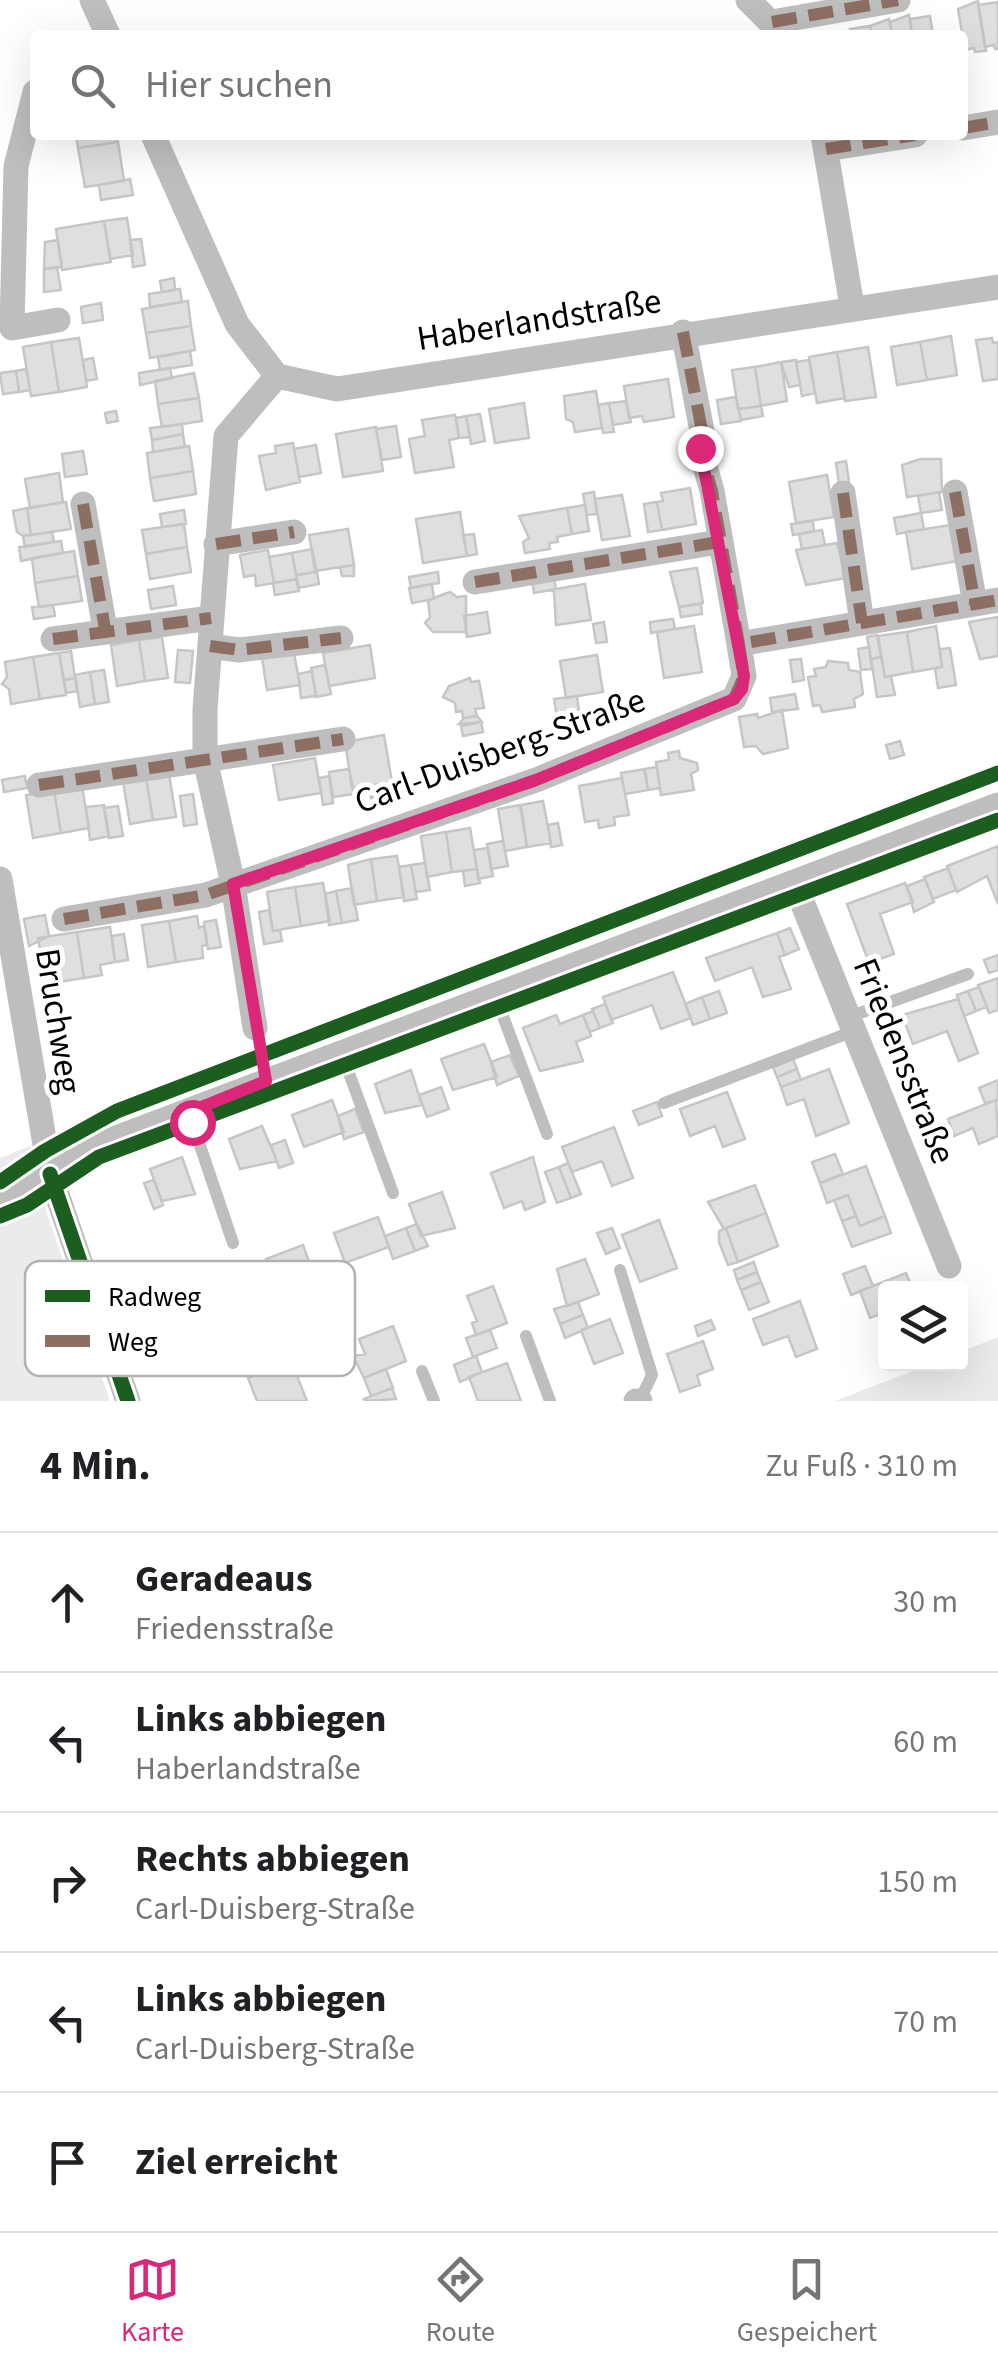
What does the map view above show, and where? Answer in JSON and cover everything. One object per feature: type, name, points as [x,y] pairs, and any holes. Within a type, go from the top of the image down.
[{"type":"street","points":[[92,0],[106,30]]},
{"type":"street","points":[[767,13],[898,0]]},
{"type":"street","points":[[30,111],[16,166],[12,328],[58,320]]},
{"type":"street","points":[[968,127],[998,122]]},
{"type":"street","points":[[154,140],[237,324],[278,376],[226,436],[211,618],[206,758],[233,884],[255,1028]]},
{"type":"street","points":[[851,140],[825,142],[852,306]]},
{"type":"street","name":"Haberlandstraße","points":[[278,376],[337,389],[683,332],[998,287]]},
{"type":"street","name":"Carl-Duisberg-Straße","points":[[233,884],[536,780],[734,699],[742,689],[744,676],[683,332]]},
{"type":"street","points":[[739,644],[987,602],[955,492]]},
{"type":"street","points":[[842,493],[862,623]]},
{"type":"street","points":[[83,504],[105,629]]},
{"type":"street","points":[[216,544],[294,532]]},
{"type":"street","points":[[476,582],[719,542]]},
{"type":"street","points":[[53,639],[105,629],[211,618]]},
{"type":"street","points":[[210,646],[239,650],[340,638]]},
{"type":"street","points":[[39,785],[343,739]]},
{"type":"street","points":[[0,1195],[50,1174],[103,1143],[998,805]]},
{"type":"street","name":"Bruchweg","points":[[0,879],[50,1174],[80,1261]]},
{"type":"street","name":"Friedensstraße","points":[[794,882],[949,1266]]},
{"type":"street","points":[[64,919],[206,895],[233,884]]},
{"type":"street","name":"Bruchweg","points":[[119,1376],[128,1401]]},
{"type":"lane","points":[[664,1104],[968,974]]},
{"type":"lane","points":[[495,996],[547,1134]]},
{"type":"lane","points":[[342,1054],[393,1193]]},
{"type":"lane","points":[[189,1112],[234,1243]]},
{"type":"lane","points":[[620,1270],[652,1375],[638,1401]]},
{"type":"lane","points":[[526,1336],[550,1401]]},
{"type":"lane","points":[[422,1371],[434,1401]]},
{"type":"shaded area","points":[[30,1146],[63,1261],[25,1261],[25,1376],[102,1376],[110,1401],[0,1401],[0,1158]]},
{"type":"shaded area","points":[[998,1337],[998,1401],[835,1401],[913,1371],[968,1371],[968,1349]]},
{"type":"building","points":[[978,1],[986,51],[968,49],[968,30],[962,30],[958,9]]},
{"type":"building","points":[[998,2],[995,49],[994,45],[985,47],[978,5]]},
{"type":"building","points":[[909,15],[911,30],[891,30],[890,22]]},
{"type":"building","points":[[930,16],[932,30],[911,30],[910,19]]},
{"type":"building","points":[[889,19],[891,30],[871,30],[870,26]]},
{"type":"building","points":[[77,140],[118,140],[118,142],[78,148]]},
{"type":"building","points":[[118,142],[124,181],[85,187],[78,148]]},
{"type":"building","points":[[130,179],[133,195],[101,200],[99,185]]},
{"type":"building","points":[[127,218],[133,255],[110,259],[104,221]]},
{"type":"building","points":[[104,221],[111,262],[62,270],[56,229]]},
{"type":"building","points":[[141,239],[145,265],[133,267],[130,240]]},
{"type":"building","points":[[58,240],[62,267],[44,269],[45,242]]},
{"type":"building","points":[[57,267],[61,290],[44,292],[44,269]]},
{"type":"building","points":[[174,278],[175,290],[162,292],[160,281]]},
{"type":"building","points":[[180,289],[182,302],[150,307],[149,294]]},
{"type":"building","points":[[188,301],[191,326],[146,333],[142,309]]},
{"type":"building","points":[[101,303],[103,320],[83,323],[81,307]]},
{"type":"building","points":[[191,326],[195,350],[150,358],[146,333]]},
{"type":"building","points":[[951,336],[957,375],[927,380],[920,342]]},
{"type":"building","points":[[79,338],[87,387],[59,392],[51,342]]},
{"type":"building","points":[[992,338],[993,343],[998,342],[998,379],[983,381],[976,340]]},
{"type":"building","points":[[51,342],[59,392],[31,396],[23,347]]},
{"type":"building","points":[[920,342],[927,380],[897,385],[891,347]]},
{"type":"building","points":[[868,347],[876,397],[845,401],[837,352]]},
{"type":"building","points":[[190,351],[192,365],[160,370],[158,357]]},
{"type":"building","points":[[837,352],[845,398],[817,403],[809,357]]},
{"type":"building","points":[[93,358],[97,379],[86,381],[83,360]]},
{"type":"building","points":[[796,360],[800,385],[789,387],[781,362]]},
{"type":"building","points":[[809,360],[815,393],[802,396],[796,362]]},
{"type":"building","points":[[781,362],[787,401],[761,406],[755,367]]},
{"type":"building","points":[[755,367],[761,406],[738,409],[732,370]]},
{"type":"building","points":[[170,368],[172,378],[140,385],[139,373]]},
{"type":"building","points":[[26,369],[30,390],[19,392],[16,371]]},
{"type":"building","points":[[16,371],[19,392],[3,394],[0,373]]},
{"type":"building","points":[[194,373],[199,398],[158,404],[155,381]]},
{"type":"building","points":[[668,379],[674,417],[644,422],[642,416],[629,418],[624,386]]},
{"type":"building","points":[[596,391],[602,428],[575,432],[573,422],[566,419],[564,396]]},
{"type":"building","points":[[736,397],[741,421],[721,424],[717,400]]},
{"type":"building","points":[[199,398],[202,421],[162,427],[158,404]]},
{"type":"building","points":[[626,401],[631,422],[613,425],[609,403]]},
{"type":"building","points":[[524,403],[529,438],[495,443],[489,409]]},
{"type":"building","points":[[609,403],[614,432],[603,433],[598,405]]},
{"type":"building","points":[[761,406],[763,416],[741,420],[739,409]]},
{"type":"building","points":[[116,411],[118,421],[107,423],[105,413]]},
{"type":"building","points":[[480,414],[485,441],[471,444],[466,416]]},
{"type":"building","points":[[455,415],[459,438],[449,440],[454,467],[415,473],[409,439],[425,436],[422,420]]},
{"type":"building","points":[[466,416],[470,437],[459,438],[456,418]]},
{"type":"building","points":[[182,424],[183,434],[152,440],[150,428]]},
{"type":"building","points":[[396,426],[401,457],[382,460],[376,429]]},
{"type":"building","points":[[376,427],[383,471],[343,477],[336,434]]},
{"type":"building","points":[[183,434],[185,447],[153,452],[152,440]]},
{"type":"building","points":[[293,443],[300,482],[266,490],[259,456],[276,453],[275,446]]},
{"type":"building","points":[[316,445],[321,473],[299,477],[294,449]]},
{"type":"building","points":[[189,446],[193,471],[150,478],[147,453]]},
{"type":"building","points":[[83,451],[87,474],[65,477],[62,454]]},
{"type":"building","points":[[920,459],[941,459],[942,492],[907,497],[902,465]]},
{"type":"building","points":[[846,461],[849,482],[839,484],[836,463]]},
{"type":"building","points":[[193,471],[196,494],[154,501],[150,478]]},
{"type":"building","points":[[59,473],[63,502],[30,508],[25,479]]},
{"type":"building","points":[[827,475],[834,517],[796,523],[789,482]]},
{"type":"building","points":[[690,488],[696,524],[662,530],[657,502],[663,501],[661,493]]},
{"type":"building","points":[[594,492],[597,514],[587,515],[583,494]]},
{"type":"building","points":[[939,492],[942,510],[921,513],[918,496]]},
{"type":"building","points":[[622,495],[630,536],[602,540],[595,499]]},
{"type":"building","points":[[66,502],[71,529],[31,535],[27,508]]},
{"type":"building","points":[[657,502],[662,530],[648,532],[644,504]]},
{"type":"building","points":[[585,505],[589,531],[572,534],[567,508]]},
{"type":"building","points":[[27,508],[31,534],[23,536],[17,532],[13,511]]},
{"type":"building","points":[[567,508],[572,534],[557,537],[558,542],[549,543],[550,549],[525,553],[523,542],[529,538],[519,516]]},
{"type":"building","points":[[184,510],[186,524],[162,527],[160,514]]},
{"type":"building","points":[[460,512],[467,556],[423,563],[416,519]]},
{"type":"building","points":[[921,513],[924,529],[897,534],[894,518]]},
{"type":"building","points":[[813,521],[814,531],[793,535],[791,524]]},
{"type":"building","points":[[184,524],[187,547],[146,554],[142,530]]},
{"type":"building","points":[[951,525],[957,561],[912,569],[906,532]]},
{"type":"building","points":[[348,529],[354,565],[315,571],[309,535]]},
{"type":"building","points":[[822,530],[825,545],[802,549],[799,534]]},
{"type":"building","points":[[52,532],[54,542],[25,547],[23,536]]},
{"type":"building","points":[[474,534],[477,554],[467,556],[463,535]]},
{"type":"building","points":[[61,541],[63,553],[21,561],[19,547]]},
{"type":"building","points":[[837,543],[846,578],[806,585],[796,550]]},
{"type":"building","points":[[187,547],[191,572],[150,579],[146,554]]},
{"type":"building","points":[[312,549],[317,572],[296,575],[292,553]]},
{"type":"building","points":[[268,550],[274,583],[256,586],[255,575],[244,577],[240,555]]},
{"type":"building","points":[[74,551],[78,576],[35,583],[32,558]]},
{"type":"building","points":[[292,553],[297,579],[274,583],[269,557]]},
{"type":"building","points":[[354,565],[354,576],[342,576],[340,567]]},
{"type":"building","points":[[697,568],[703,603],[679,607],[670,572]]},
{"type":"building","points":[[317,572],[319,584],[298,588],[296,575]]},
{"type":"building","points":[[438,572],[439,583],[411,588],[409,577]]},
{"type":"building","points":[[553,575],[556,589],[534,593],[532,579]]},
{"type":"building","points":[[78,576],[82,601],[39,607],[35,583]]},
{"type":"building","points":[[297,579],[299,591],[275,595],[273,583]]},
{"type":"building","points":[[432,584],[434,599],[412,603],[409,588]]},
{"type":"building","points":[[585,584],[591,620],[556,625],[554,592],[550,590]]},
{"type":"building","points":[[173,586],[176,605],[151,609],[148,590]]},
{"type":"building","points":[[450,592],[457,597],[466,596],[466,632],[433,632],[425,623],[430,617],[428,600]]},
{"type":"building","points":[[701,604],[702,614],[681,617],[679,607]]},
{"type":"building","points":[[53,605],[55,616],[34,619],[32,607]]},
{"type":"building","points":[[487,612],[490,633],[467,637],[464,616]]},
{"type":"building","points":[[998,617],[998,656],[980,659],[969,622]]},
{"type":"building","points":[[673,619],[675,629],[651,633],[650,622]]},
{"type":"building","points":[[604,622],[607,642],[596,643],[593,624]]},
{"type":"building","points":[[694,626],[702,672],[664,678],[657,632]]},
{"type":"building","points":[[936,626],[942,667],[913,672],[907,632]]},
{"type":"building","points":[[907,632],[913,672],[885,677],[878,636]]},
{"type":"building","points":[[877,635],[881,657],[871,659],[867,637]]},
{"type":"building","points":[[162,637],[168,678],[145,681],[139,640]]},
{"type":"building","points":[[139,640],[145,681],[117,686],[111,645]]},
{"type":"building","points":[[370,645],[375,678],[329,686],[323,653]]},
{"type":"building","points":[[869,647],[872,669],[861,670],[858,649]]},
{"type":"building","points":[[950,648],[956,685],[938,688],[935,668],[942,667],[940,649]]},
{"type":"building","points":[[178,650],[193,651],[190,683],[175,682]]},
{"type":"building","points":[[71,651],[75,678],[64,680],[59,653]]},
{"type":"building","points":[[59,653],[66,695],[40,699],[33,657]]},
{"type":"building","points":[[294,653],[300,685],[267,690],[262,658]]},
{"type":"building","points":[[597,655],[603,692],[566,698],[560,661]]},
{"type":"building","points":[[33,657],[40,699],[11,704],[9,689],[2,684],[7,677],[5,662]]},
{"type":"building","points":[[881,657],[885,677],[891,676],[895,695],[877,697],[871,659]]},
{"type":"building","points":[[801,659],[804,680],[793,682],[790,660]]},
{"type":"building","points":[[828,661],[848,663],[849,670],[860,672],[863,694],[854,699],[855,707],[822,712],[820,705],[813,706],[808,677],[816,676],[814,669],[826,667]]},
{"type":"building","points":[[325,665],[331,694],[316,697],[311,668]]},
{"type":"building","points":[[104,670],[109,702],[95,704],[90,672]]},
{"type":"building","points":[[312,671],[316,696],[301,698],[298,674]]},
{"type":"building","points":[[90,672],[95,704],[80,707],[75,675]]},
{"type":"building","points":[[75,678],[77,691],[66,693],[64,680]]},
{"type":"building","points":[[470,678],[471,682],[479,681],[484,708],[475,709],[477,716],[463,718],[462,711],[456,712],[455,703],[443,697],[449,686]]},
{"type":"building","points":[[795,694],[798,709],[772,712],[770,698]]},
{"type":"building","points":[[577,696],[580,719],[558,722],[554,699]]},
{"type":"building","points":[[782,710],[788,748],[763,754],[756,746],[744,747],[739,717],[757,714],[758,718]]},
{"type":"building","points":[[477,716],[482,722],[459,724],[464,718]]},
{"type":"building","points":[[481,722],[483,732],[463,736],[461,726]]},
{"type":"building","points":[[384,735],[392,782],[352,788],[345,742]]},
{"type":"building","points":[[900,741],[904,755],[890,759],[886,745]]},
{"type":"building","points":[[679,751],[680,758],[697,763],[698,770],[691,774],[694,790],[661,795],[656,762],[669,760],[668,753]]},
{"type":"building","points":[[315,758],[321,793],[279,800],[273,765]]},
{"type":"building","points":[[657,767],[660,788],[648,790],[644,769]]},
{"type":"building","points":[[349,769],[354,794],[333,797],[329,772]]},
{"type":"building","points":[[645,769],[648,790],[625,794],[621,773]]},
{"type":"building","points":[[169,774],[176,817],[153,820],[146,778]]},
{"type":"building","points":[[25,776],[27,788],[4,792],[2,780]]},
{"type":"building","points":[[329,776],[333,803],[323,805],[319,778]]},
{"type":"building","points":[[146,778],[153,820],[130,824],[123,782]]},
{"type":"building","points":[[622,778],[629,815],[614,817],[615,825],[599,828],[598,820],[585,822],[579,786]]},
{"type":"building","points":[[387,783],[389,795],[371,798],[369,786]]},
{"type":"building","points":[[82,786],[89,828],[61,833],[54,791]]},
{"type":"building","points":[[54,791],[61,833],[33,838],[26,795]]},
{"type":"building","points":[[193,794],[197,824],[184,826],[180,796]]},
{"type":"building","points":[[543,801],[551,843],[527,847],[521,805]]},
{"type":"building","points":[[104,805],[109,836],[90,840],[86,807]]},
{"type":"building","points":[[520,805],[527,847],[505,851],[498,809]]},
{"type":"building","points":[[118,806],[123,836],[109,838],[104,808]]},
{"type":"building","points":[[558,823],[562,845],[551,847],[548,825]]},
{"type":"building","points":[[470,828],[477,869],[452,872],[446,832]]},
{"type":"building","points":[[446,832],[452,872],[427,877],[421,836]]},
{"type":"building","points":[[503,841],[508,866],[491,869],[487,844]]},
{"type":"building","points":[[998,846],[998,904],[987,876],[957,892],[947,866]]},
{"type":"building","points":[[488,848],[493,876],[478,879],[474,850]]},
{"type":"building","points":[[397,856],[404,897],[377,901],[371,859]]},
{"type":"building","points":[[371,859],[377,901],[354,905],[348,865]]},
{"type":"building","points":[[425,863],[430,890],[416,892],[411,865]]},
{"type":"building","points":[[411,865],[417,899],[404,901],[399,867]]},
{"type":"building","points":[[948,868],[956,890],[933,899],[924,877]]},
{"type":"building","points":[[477,869],[480,883],[465,886],[463,871]]},
{"type":"building","points":[[925,879],[934,902],[914,912],[907,886]]},
{"type":"building","points":[[323,883],[330,921],[301,926],[295,887]]},
{"type":"building","points":[[905,883],[913,902],[880,914],[894,954],[869,963],[847,904]]},
{"type":"building","points":[[295,887],[301,926],[273,931],[267,892]]},
{"type":"building","points":[[352,888],[358,920],[342,923],[336,891]]},
{"type":"building","points":[[336,891],[342,923],[329,925],[325,894]]},
{"type":"building","points":[[269,910],[273,931],[280,930],[282,941],[264,944],[259,912]]},
{"type":"building","points":[[45,915],[49,936],[29,946],[24,919]]},
{"type":"building","points":[[197,916],[199,928],[204,926],[207,945],[202,946],[203,958],[176,962],[169,921]]},
{"type":"building","points":[[216,920],[221,947],[208,949],[204,922]]},
{"type":"building","points":[[169,921],[176,962],[148,967],[142,925]]},
{"type":"building","points":[[110,927],[115,962],[100,965],[102,975],[84,978],[77,932]]},
{"type":"building","points":[[790,928],[799,949],[785,955],[777,933]]},
{"type":"building","points":[[77,932],[84,978],[46,984],[38,938]]},
{"type":"building","points":[[777,933],[785,955],[779,957],[791,989],[763,997],[752,967],[715,981],[706,958]]},
{"type":"building","points":[[124,934],[128,960],[115,962],[112,936]]},
{"type":"building","points":[[998,955],[998,970],[989,973],[984,960]]},
{"type":"building","points":[[673,972],[691,1018],[661,1029],[652,1005],[611,1020],[603,997]]},
{"type":"building","points":[[998,978],[998,1010],[989,1013],[978,985]]},
{"type":"building","points":[[979,987],[987,1007],[976,1011],[968,991]]},
{"type":"building","points":[[719,991],[727,1013],[710,1019],[702,997]]},
{"type":"building","points":[[968,991],[976,1011],[964,1016],[957,995]]},
{"type":"building","points":[[702,997],[710,1019],[693,1025],[685,1004]]},
{"type":"building","points":[[958,999],[978,1053],[959,1061],[947,1031],[913,1044],[902,1015]]},
{"type":"building","points":[[605,1004],[613,1023],[600,1028],[592,1009]]},
{"type":"building","points":[[593,1011],[600,1028],[590,1032],[583,1015]]},
{"type":"building","points":[[556,1015],[560,1024],[583,1015],[591,1036],[576,1042],[583,1061],[540,1071],[523,1028]]},
{"type":"building","points":[[484,1044],[497,1077],[453,1090],[441,1059]]},
{"type":"building","points":[[510,1055],[519,1076],[497,1085],[491,1062]]},
{"type":"building","points":[[793,1059],[797,1069],[777,1077],[773,1067]]},
{"type":"building","points":[[797,1069],[801,1080],[781,1087],[777,1077]]},
{"type":"building","points":[[829,1069],[849,1123],[816,1136],[804,1099],[787,1105],[781,1087]]},
{"type":"building","points":[[411,1070],[422,1105],[385,1113],[375,1084]]},
{"type":"building","points":[[998,1080],[998,1100],[985,1103],[979,1088]]},
{"type":"building","points":[[441,1087],[449,1109],[427,1117],[419,1095]]},
{"type":"building","points":[[727,1092],[745,1139],[723,1147],[715,1126],[690,1136],[680,1109]]},
{"type":"building","points":[[332,1100],[344,1132],[304,1147],[292,1115]]},
{"type":"building","points":[[996,1100],[998,1136],[979,1144],[973,1128],[954,1136],[948,1119]]},
{"type":"building","points":[[657,1102],[662,1116],[639,1125],[633,1111]]},
{"type":"building","points":[[355,1109],[364,1132],[344,1139],[338,1116]]},
{"type":"building","points":[[262,1126],[277,1161],[240,1169],[229,1139]]},
{"type":"building","points":[[614,1127],[633,1178],[612,1186],[602,1161],[572,1172],[562,1147]]},
{"type":"building","points":[[285,1140],[293,1163],[279,1168],[271,1145]]},
{"type":"building","points":[[835,1154],[843,1174],[820,1183],[812,1162]]},
{"type":"building","points":[[182,1157],[195,1194],[162,1201],[150,1169]]},
{"type":"building","points":[[533,1157],[545,1202],[525,1210],[522,1201],[504,1208],[491,1173]]},
{"type":"building","points":[[568,1163],[581,1194],[571,1198],[559,1167]]},
{"type":"building","points":[[866,1166],[885,1216],[860,1226],[848,1195],[827,1203],[820,1183]]},
{"type":"building","points":[[559,1167],[571,1198],[557,1203],[545,1172]]},
{"type":"building","points":[[154,1180],[163,1205],[154,1209],[144,1183]]},
{"type":"building","points":[[755,1185],[766,1213],[724,1229],[708,1202]]},
{"type":"building","points":[[442,1192],[455,1228],[421,1236],[409,1204]]},
{"type":"building","points":[[848,1195],[856,1216],[842,1221],[834,1200]]},
{"type":"building","points":[[766,1213],[778,1246],[738,1262],[726,1228]]},
{"type":"building","points":[[856,1216],[860,1226],[885,1216],[891,1233],[852,1247],[842,1221]]},
{"type":"building","points":[[378,1217],[389,1247],[344,1261],[334,1233]]},
{"type":"building","points":[[659,1220],[677,1268],[640,1282],[622,1235]]},
{"type":"building","points":[[417,1224],[428,1246],[415,1251],[406,1228]]},
{"type":"building","points":[[406,1228],[415,1251],[393,1259],[385,1236]]},
{"type":"building","points":[[612,1228],[620,1248],[606,1254],[597,1233]]},
{"type":"building","points":[[726,1228],[738,1262],[728,1265],[719,1242],[719,1231]]},
{"type":"building","points":[[303,1245],[309,1261],[267,1261]]},
{"type":"building","points":[[585,1259],[599,1294],[567,1306],[557,1269]]},
{"type":"building","points":[[754,1262],[757,1272],[737,1280],[734,1270]]},
{"type":"building","points":[[865,1266],[873,1286],[851,1295],[843,1274]]},
{"type":"building","points":[[757,1272],[761,1282],[741,1290],[737,1280]]},
{"type":"building","points":[[906,1273],[909,1281],[886,1281]]},
{"type":"building","points":[[761,1282],[769,1302],[749,1310],[741,1290]]},
{"type":"building","points":[[878,1284],[878,1315],[870,1318],[860,1291]]},
{"type":"building","points":[[493,1286],[507,1323],[476,1335],[472,1323],[477,1321],[467,1296]]},
{"type":"building","points":[[800,1301],[817,1349],[796,1357],[788,1336],[763,1345],[753,1319]]},
{"type":"building","points":[[578,1302],[583,1315],[560,1324],[554,1309]]},
{"type":"building","points":[[583,1315],[588,1328],[565,1338],[560,1324]]},
{"type":"building","points":[[610,1319],[623,1353],[594,1364],[581,1330]]},
{"type":"building","points":[[711,1320],[715,1329],[698,1336],[695,1326]]},
{"type":"building","points":[[393,1326],[406,1361],[364,1378],[355,1360],[355,1356],[365,1354],[359,1339]]},
{"type":"building","points":[[490,1330],[497,1348],[473,1357],[466,1338]]},
{"type":"building","points":[[703,1341],[713,1369],[697,1375],[700,1385],[680,1392],[667,1354]]},
{"type":"building","points":[[476,1356],[482,1372],[460,1382],[454,1365]]},
{"type":"building","points":[[507,1363],[521,1401],[478,1401],[469,1377]]},
{"type":"building","points":[[386,1369],[393,1388],[371,1396],[364,1378]]},
{"type":"building","points":[[297,1376],[307,1401],[257,1401],[248,1378]]},
{"type":"building","points":[[392,1388],[396,1399],[364,1399]]},
{"type":"marked path","points":[[772,22],[898,0]]},
{"type":"marked path","points":[[968,127],[998,122]]},
{"type":"marked path","points":[[826,149],[883,140]]},
{"type":"marked path","points":[[683,332],[703,436],[700,448],[712,491],[739,644]]},
{"type":"marked path","points":[[955,492],[975,604]]},
{"type":"marked path","points":[[843,493],[862,623]]},
{"type":"marked path","points":[[83,504],[105,629]]},
{"type":"marked path","points":[[216,544],[294,532]]},
{"type":"marked path","points":[[475,582],[719,542]]},
{"type":"marked path","points":[[64,919],[206,895],[536,780],[734,699],[744,676],[739,644],[998,600]]},
{"type":"marked path","points":[[53,639],[211,618]]},
{"type":"marked path","points":[[210,646],[239,650],[341,638]]},
{"type":"marked path","points":[[39,785],[343,739]]},
{"type":"cycle path","points":[[0,1182],[45,1151],[117,1111],[998,773]]},
{"type":"cycle path","points":[[0,1216],[27,1205],[99,1157],[998,820]]},
{"type":"cycle path","points":[[50,1174],[80,1261]]},
{"type":"cycle path","points":[[119,1376],[128,1401]]},
{"type":"route","points":[[192,1122],[189,1112],[266,1081],[233,884],[536,780],[734,699],[742,689],[744,676],[712,491],[706,481],[700,448]]}]
